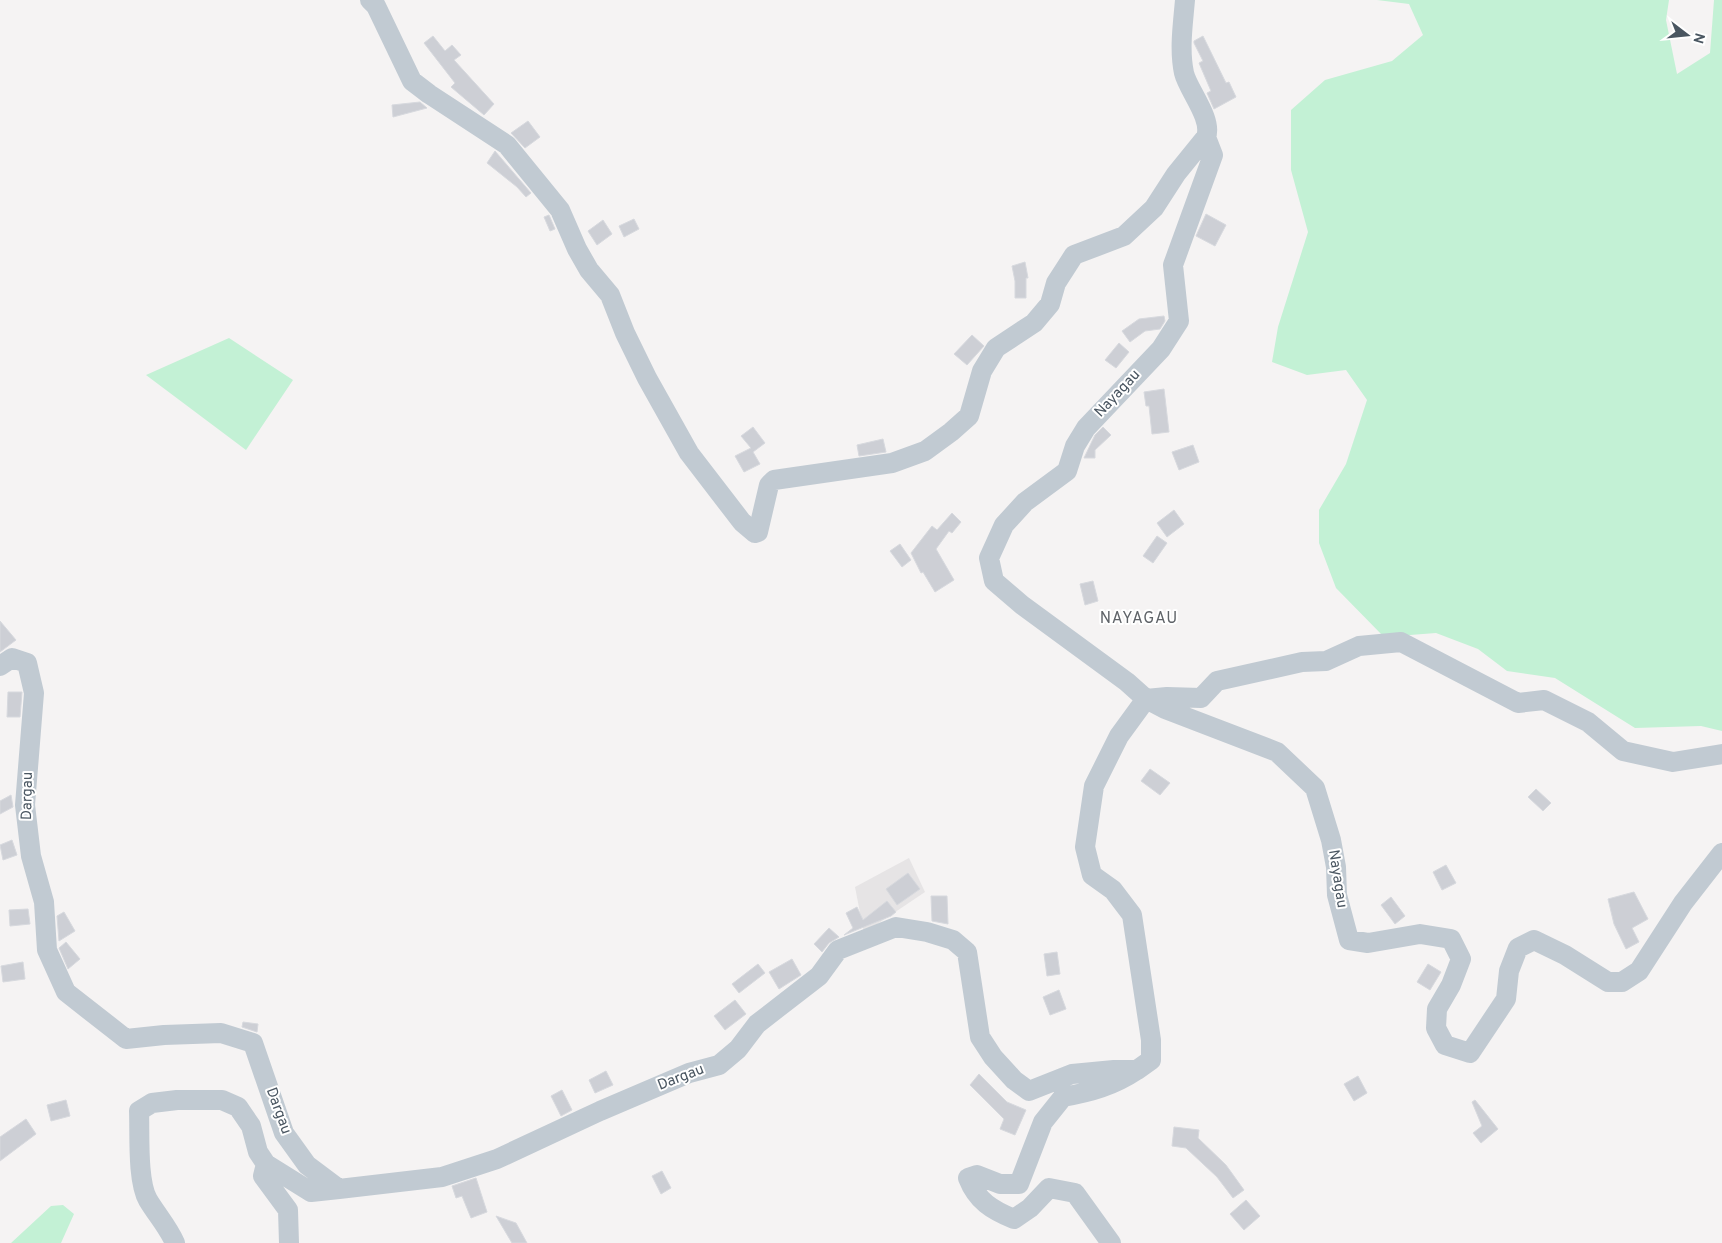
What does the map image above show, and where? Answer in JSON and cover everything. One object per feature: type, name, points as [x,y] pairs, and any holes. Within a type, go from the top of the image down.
[{"type":"street","points":[[370,0],[376,6],[412,81],[507,145],[560,210],[577,250],[589,270],[610,295],[625,333],[647,378],[689,453],[707,480],[751,532],[758,532],[769,485],[774,480],[892,463],[925,451],[952,432],[969,416],[982,370],[996,348],[1034,323],[1050,304],[1056,282],[1074,255],[1124,236],[1154,208],[1176,174],[1206,137]]},
{"type":"street","name":"Nayagau","points":[[1185,0],[1181,40],[1184,74],[1202,110],[1208,132],[1206,137],[1213,155],[1173,264],[1179,321],[1161,349],[1086,428],[1075,446],[1067,471],[1025,502],[1004,525],[989,558],[994,581],[1022,605],[1127,682],[1146,699],[1165,709],[1277,752],[1315,788],[1331,840],[1336,867],[1337,894],[1349,940],[1368,943],[1420,934],[1451,939],[1460,959],[1451,985],[1437,1009],[1436,1028],[1445,1045],[1470,1053],[1506,999],[1509,971],[1518,948],[1534,940],[1566,955],[1608,982],[1622,982],[1639,971],[1683,903],[1722,853]]},
{"type":"street","points":[[1111,1243],[1075,1193],[1049,1188],[1030,1208],[1014,1219],[991,1209],[973,1192],[968,1178],[977,1175],[1000,1184],[1019,1184],[1043,1122],[1063,1096],[1097,1091],[1119,1082],[1151,1060],[1151,1040],[1132,915],[1113,890],[1092,875],[1085,848],[1094,786],[1119,736],[1146,699],[1167,697],[1201,698],[1217,681],[1302,662],[1326,661],[1359,646],[1401,642],[1518,704],[1544,700],[1588,722],[1623,751],[1672,762],[1722,754]]},
{"type":"street","name":"Dargau","points":[[0,666],[12,658],[27,663],[34,693],[25,805],[31,856],[44,902],[46,950],[66,992],[126,1039],[164,1035],[222,1033],[253,1043],[284,1133],[308,1165],[339,1189],[442,1177],[497,1159],[600,1111],[689,1073],[719,1065],[738,1049],[757,1024],[819,976],[838,950],[896,928],[927,932],[953,940],[967,952],[980,1037],[1014,1080],[1029,1091],[1072,1074],[1137,1070]]},
{"type":"street","points":[[175,1243],[159,1214],[147,1199],[139,1149],[139,1111],[152,1104],[160,1102],[222,1100],[238,1107],[252,1126],[258,1152],[266,1164],[311,1192],[339,1189]]},
{"type":"street","points":[[266,1164],[264,1176],[288,1210],[289,1243]]},
{"type":"shaded area","points":[[909,858],[925,892],[864,933],[855,887]]},
{"type":"green space","points":[[1377,0],[1669,0],[1666,20],[1677,74],[1710,53],[1714,0],[1722,0],[1722,731],[1701,726],[1635,728],[1555,678],[1507,671],[1478,649],[1436,633],[1384,637],[1336,588],[1319,543],[1319,510],[1346,464],[1367,400],[1346,370],[1307,375],[1272,362],[1278,327],[1308,232],[1291,170],[1291,110],[1325,80],[1392,61],[1423,35],[1409,4]]},
{"type":"green space","points":[[229,338],[293,380],[246,450],[146,375]]},
{"type":"green space","points":[[63,1205],[74,1214],[61,1243],[11,1243],[51,1206]]},
{"type":"building","points":[[433,36],[445,51],[452,45],[461,55],[454,60],[494,104],[484,115],[451,87],[455,83],[424,43]]},
{"type":"building","points":[[1203,36],[1226,83],[1229,82],[1236,97],[1214,109],[1207,93],[1211,91],[1199,63],[1203,61],[1194,43],[1194,41]]},
{"type":"building","points":[[420,102],[427,108],[393,117],[392,105]]},
{"type":"building","points":[[528,121],[540,137],[525,148],[511,133]]},
{"type":"building","points":[[495,151],[531,193],[526,197],[517,187],[487,163]]},
{"type":"building","points":[[1206,214],[1226,225],[1215,246],[1196,236]]},
{"type":"building","points":[[549,215],[555,229],[550,231],[544,217]]},
{"type":"building","points":[[634,219],[639,229],[624,237],[619,226]]},
{"type":"building","points":[[603,220],[612,234],[597,245],[588,231]]},
{"type":"building","points":[[1025,262],[1028,278],[1026,278],[1026,298],[1015,298],[1015,281],[1012,266]]},
{"type":"building","points":[[1164,316],[1165,321],[1160,329],[1145,331],[1130,342],[1122,331],[1139,319]]},
{"type":"building","points":[[972,335],[984,346],[967,365],[954,354]]},
{"type":"building","points":[[1119,343],[1129,352],[1116,368],[1105,360]]},
{"type":"building","points":[[1164,389],[1169,432],[1152,434],[1149,406],[1146,406],[1144,392]]},
{"type":"building","points":[[753,427],[765,443],[753,452],[760,464],[744,472],[735,456],[751,448],[741,436]]},
{"type":"building","points":[[1103,427],[1111,435],[1095,450],[1095,458],[1084,458],[1095,435]]},
{"type":"building","points":[[883,439],[886,452],[859,456],[857,445]]},
{"type":"building","points":[[1193,445],[1199,462],[1179,470],[1172,452]]},
{"type":"building","points":[[1174,510],[1184,524],[1167,537],[1157,523]]},
{"type":"building","points":[[952,513],[961,522],[952,533],[949,531],[936,549],[954,580],[935,592],[923,572],[921,573],[911,553],[932,526],[937,530]]},
{"type":"building","points":[[1157,536],[1167,543],[1153,563],[1143,556]]},
{"type":"building","points":[[900,544],[911,560],[902,567],[890,551]]},
{"type":"building","points":[[1093,581],[1098,601],[1085,605],[1080,584]]},
{"type":"building","points":[[0,621],[16,640],[0,652]]},
{"type":"building","points":[[8,692],[22,692],[20,717],[7,717]]},
{"type":"building","points":[[1150,769],[1170,783],[1160,795],[1141,781]]},
{"type":"building","points":[[1536,789],[1551,803],[1543,811],[1528,797]]},
{"type":"building","points":[[11,795],[13,807],[0,814],[0,801]]},
{"type":"building","points":[[12,840],[17,855],[3,860],[0,845]]},
{"type":"building","points":[[1446,865],[1456,883],[1442,890],[1433,872]]},
{"type":"building","points":[[908,873],[920,889],[897,905],[886,889]]},
{"type":"building","points":[[1634,892],[1648,919],[1632,928],[1639,942],[1626,949],[1614,924],[1608,899]]},
{"type":"building","points":[[931,896],[947,896],[948,924],[932,921]]},
{"type":"building","points":[[1391,897],[1405,916],[1395,924],[1381,905]]},
{"type":"building","points":[[887,901],[896,912],[891,916],[844,935],[853,928],[846,913],[857,907],[863,920]]},
{"type":"building","points":[[28,909],[30,924],[10,926],[9,910]]},
{"type":"building","points":[[64,912],[75,931],[59,941],[57,916]]},
{"type":"building","points":[[829,928],[839,937],[829,943],[822,952],[814,944]]},
{"type":"building","points":[[66,942],[80,959],[68,969],[59,948]]},
{"type":"building","points":[[1057,952],[1060,974],[1047,976],[1044,954]]},
{"type":"building","points":[[792,959],[801,975],[779,989],[769,972]]},
{"type":"building","points":[[23,962],[25,979],[3,982],[1,966]]},
{"type":"building","points":[[758,964],[765,973],[739,993],[732,984]]},
{"type":"building","points":[[1428,964],[1441,972],[1430,990],[1417,982]]},
{"type":"building","points":[[1059,990],[1066,1009],[1050,1015],[1043,997]]},
{"type":"building","points":[[735,1000],[746,1014],[725,1030],[714,1016]]},
{"type":"building","points":[[243,1022],[258,1024],[257,1032],[242,1027]]},
{"type":"building","points":[[606,1071],[613,1085],[595,1093],[589,1080]]},
{"type":"building","points":[[979,1074],[1007,1102],[1026,1110],[1015,1135],[1000,1129],[1004,1119],[970,1085]]},
{"type":"building","points":[[1358,1076],[1367,1093],[1354,1101],[1344,1084]]},
{"type":"building","points":[[562,1090],[572,1110],[561,1116],[551,1096]]},
{"type":"building","points":[[66,1100],[70,1116],[51,1121],[47,1105]]},
{"type":"building","points":[[1475,1100],[1498,1129],[1481,1143],[1473,1133],[1482,1126],[1472,1102]]},
{"type":"building","points":[[26,1119],[36,1134],[0,1161],[0,1137]]},
{"type":"building","points":[[1174,1127],[1199,1130],[1198,1138],[1226,1165],[1244,1190],[1233,1198],[1217,1177],[1186,1148],[1172,1146]]},
{"type":"building","points":[[662,1171],[671,1188],[661,1194],[652,1176]]},
{"type":"building","points":[[476,1178],[487,1212],[471,1218],[462,1196],[456,1198],[452,1186]]},
{"type":"building","points":[[1246,1200],[1260,1216],[1244,1230],[1230,1214]]},
{"type":"building","points":[[496,1216],[516,1223],[527,1243],[512,1243]]},
{"type":"district","name":"NAYAGAU","points":[[1139,619]]}]
